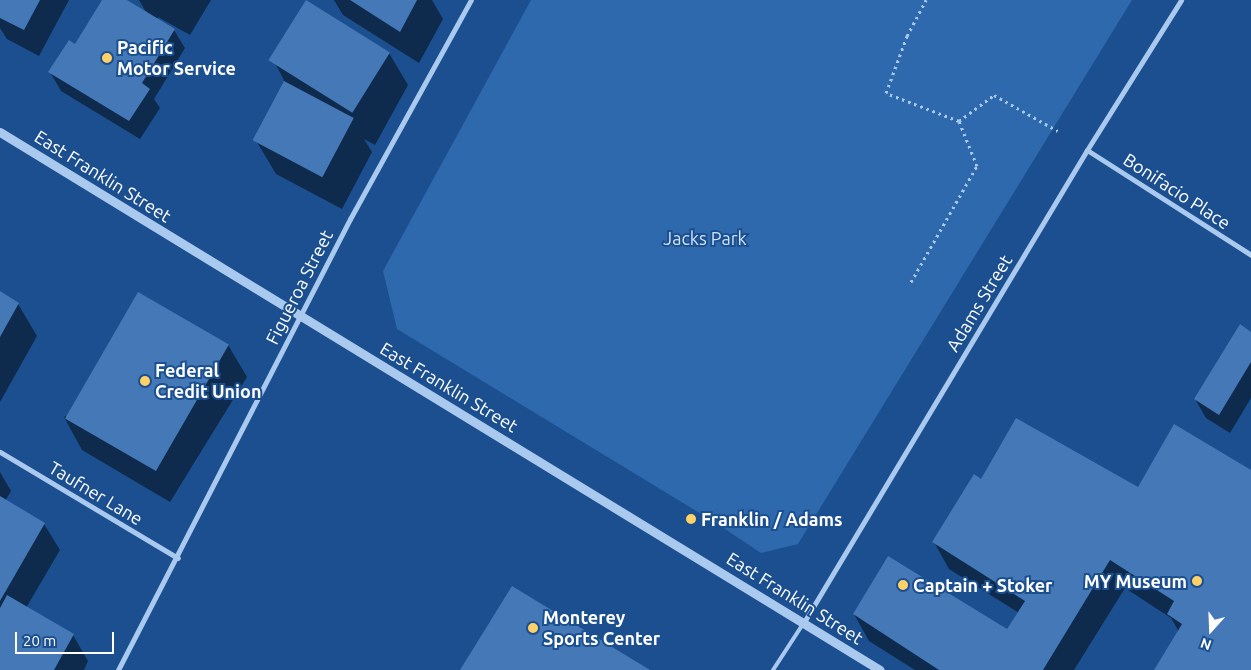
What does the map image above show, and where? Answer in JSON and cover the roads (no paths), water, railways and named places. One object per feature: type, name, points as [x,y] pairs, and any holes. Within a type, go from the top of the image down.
[{"type":"street","name":"Figueroa Street","points":[[118,670],[178,558],[300,315],[471,0]]},
{"type":"street","name":"Adams Street","points":[[804,622],[1088,150],[1181,0]]},
{"type":"street","name":"East Franklin Street","points":[[0,132],[880,670]]},
{"type":"street","name":"Bonifacio Place","points":[[1088,150],[1251,255]]},
{"type":"street","name":"Taufner Lane","points":[[0,452],[178,558]]},
{"type":"lane","points":[[773,670],[804,622]]},
{"type":"place","name":"Pacific Motor Service","points":[[107,58]]},
{"type":"place","name":"Federal Credit Union","points":[[145,381]]},
{"type":"place","name":"Franklin / Adams","points":[[691,519]]},
{"type":"place","name":"MY Museum","points":[[1197,581]]},
{"type":"place","name":"Captain + Stoker","points":[[903,585]]},
{"type":"place","name":"Monterey Sports Center","points":[[533,628]]},
{"type":"park label","name":"Jacks Park","points":[[705,238]]}]
